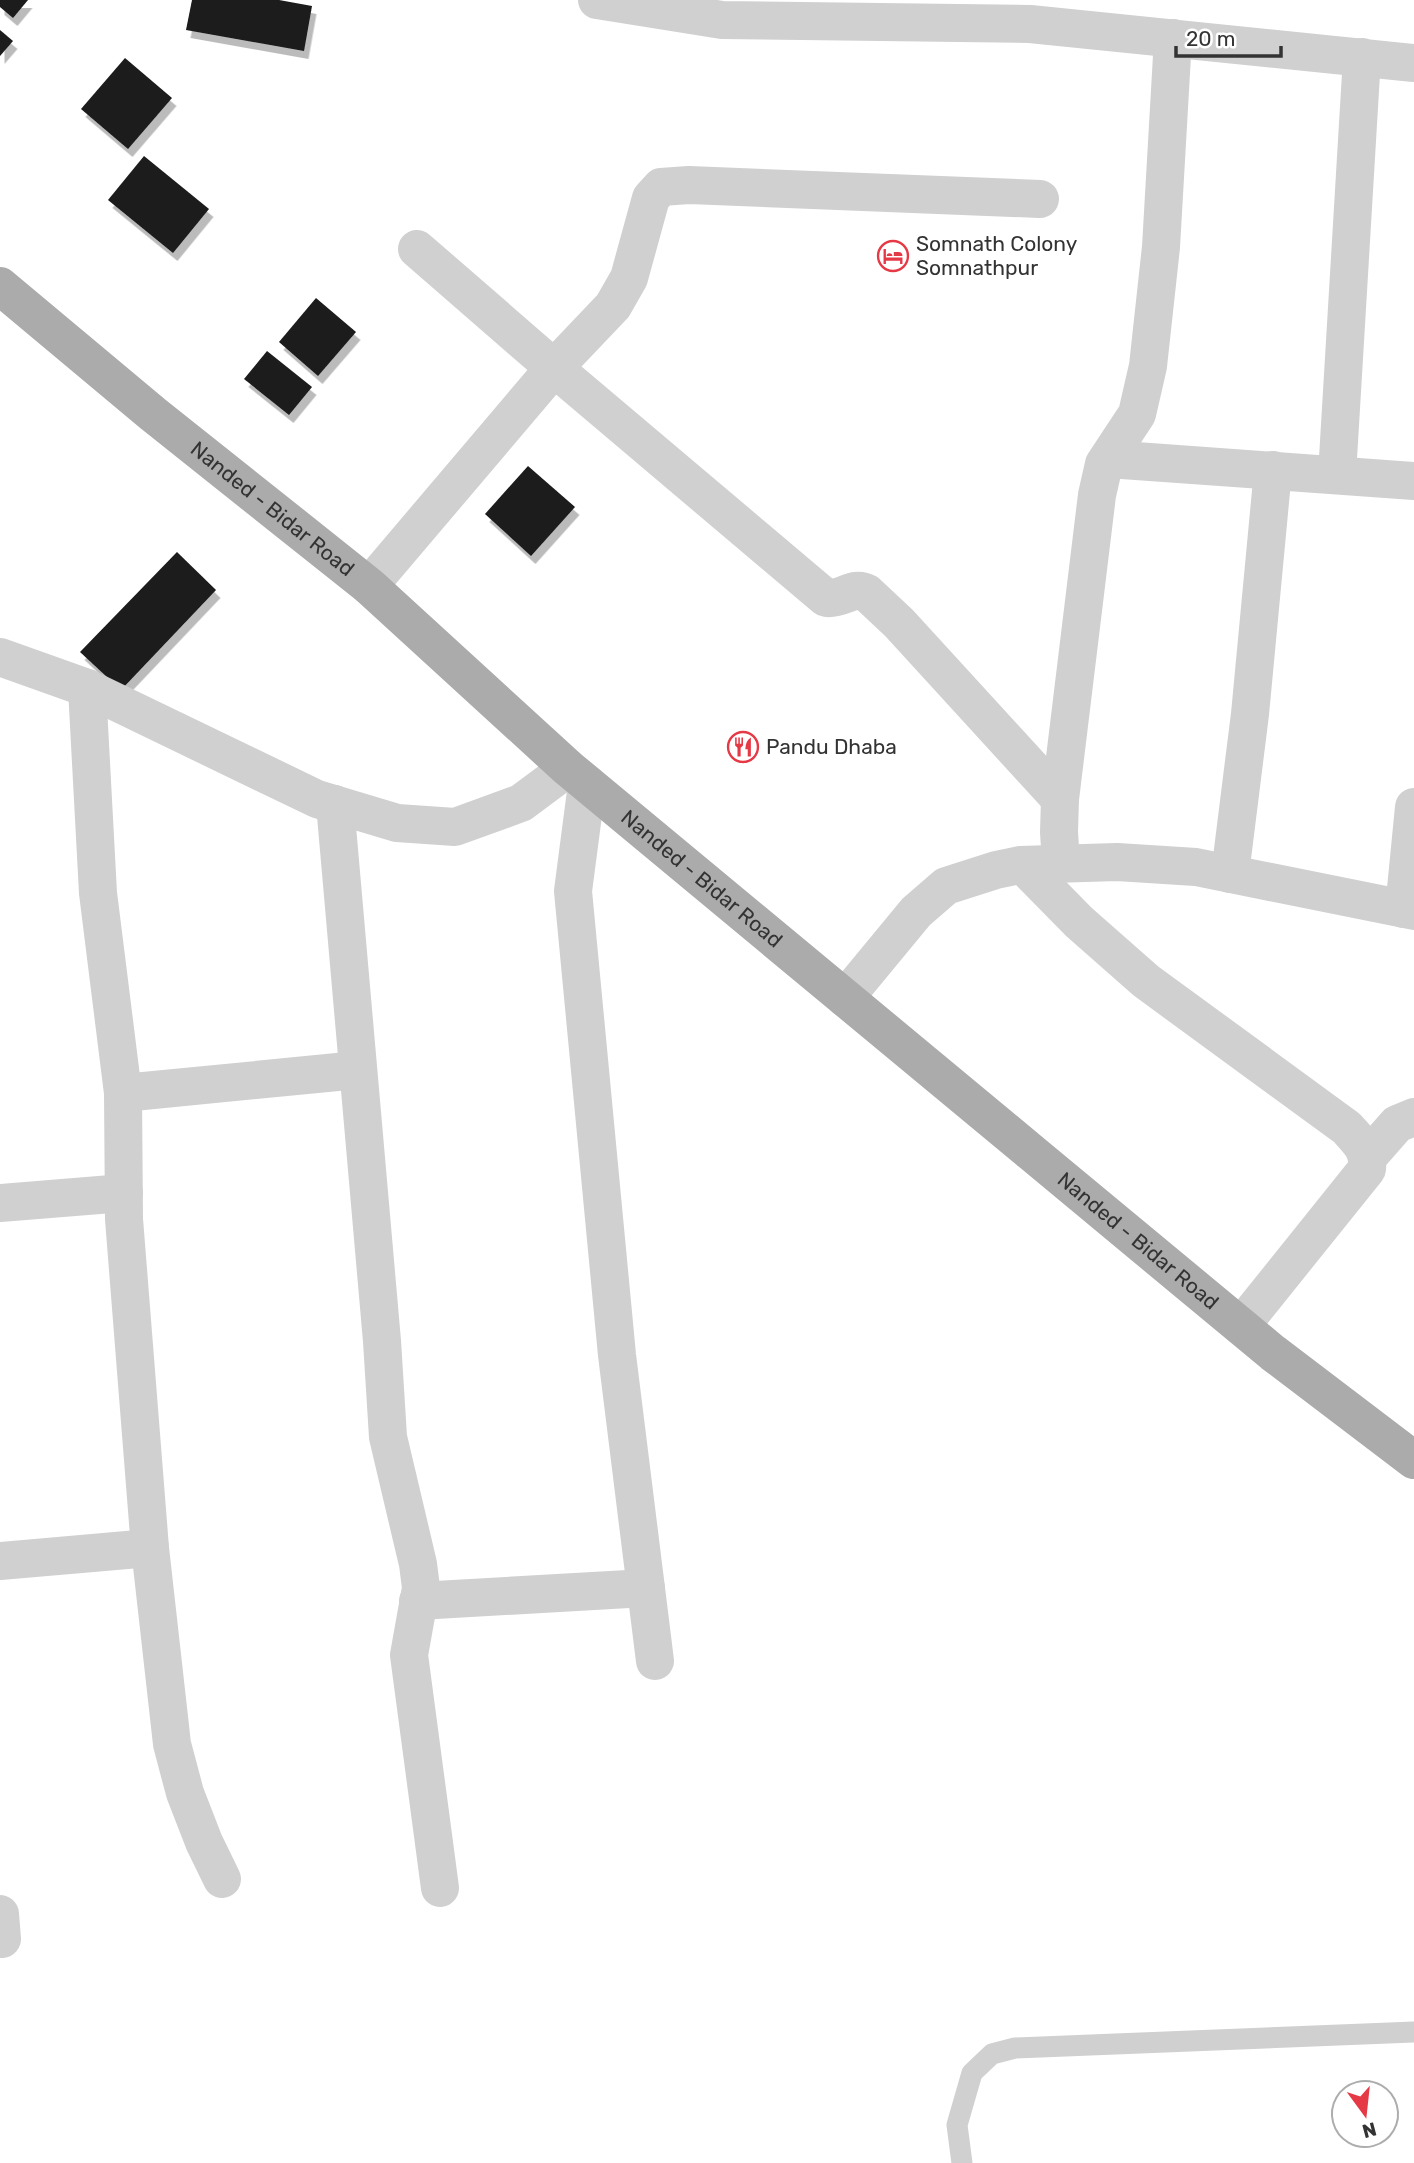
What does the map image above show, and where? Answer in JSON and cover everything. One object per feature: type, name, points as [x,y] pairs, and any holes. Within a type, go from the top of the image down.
[{"type":"main road","name":"Nanded - Bidar Road","points":[[0,286],[153,414],[369,586],[578,776],[845,998],[1241,1326],[1414,1460]]},
{"type":"street","points":[[599,0],[722,20],[1030,12],[1172,38],[1414,63]]},
{"type":"street","points":[[1061,864],[1060,799],[1097,495],[1104,464],[1136,414],[1148,366],[1161,247],[1172,38]]},
{"type":"street","points":[[1338,475],[1362,57]]},
{"type":"street","points":[[369,586],[554,368],[613,306],[629,278],[651,198],[661,187],[689,185],[1040,199]]},
{"type":"street","points":[[417,249],[826,597],[834,599],[863,589],[899,623],[1060,799]]},
{"type":"street","points":[[1108,458],[1414,481]]},
{"type":"street","points":[[1230,874],[1250,714],[1273,470]]},
{"type":"street","points":[[0,657],[87,688],[317,799],[397,823],[455,827],[521,803],[578,776],[573,891],[617,1355],[655,1661]]},
{"type":"street","points":[[87,688],[99,893],[123,1093],[124,1219],[150,1548],[172,1744],[185,1793],[222,1879]]},
{"type":"street","points":[[335,804],[388,1437],[418,1564],[421,1588],[409,1655],[440,1888]]},
{"type":"street","points":[[845,998],[916,912],[946,886],[996,870],[1023,865],[1117,862],[1196,867],[1409,910],[1414,807]]},
{"type":"street","points":[[1023,865],[1079,922],[1146,981],[1347,1128],[1362,1145],[1368,1157],[1367,1169],[1241,1326]]},
{"type":"street","points":[[123,1093],[358,1070]]},
{"type":"street","points":[[1368,1157],[1397,1124],[1414,1117]]},
{"type":"street","points":[[0,1203],[124,1194]]},
{"type":"street","points":[[0,1561],[150,1548]]},
{"type":"street","points":[[418,1601],[646,1588]]},
{"type":"lane","points":[[961,2163],[957,2125],[972,2073],[992,2054],[1016,2048],[1414,2032]]},
{"type":"building","points":[[0,0],[28,0],[13,18],[0,7]]},
{"type":"building","points":[[192,0],[279,0],[312,6],[304,51],[186,30]]},
{"type":"building","points":[[0,30],[13,41],[0,56]]},
{"type":"building","points":[[125,58],[172,98],[128,149],[81,109]]},
{"type":"building","points":[[144,156],[209,209],[173,253],[108,200]]},
{"type":"building","points":[[316,298],[356,332],[318,376],[279,342]]},
{"type":"building","points":[[267,351],[312,387],[289,415],[244,379]]},
{"type":"building","points":[[528,466],[575,507],[531,556],[485,514]]},
{"type":"building","points":[[177,552],[216,590],[121,690],[80,652]]},
{"type":"place","name":"Somnath Colony Somnathpur","points":[[893,256]]},
{"type":"place","name":"Pandu Dhaba","points":[[743,747]]}]
